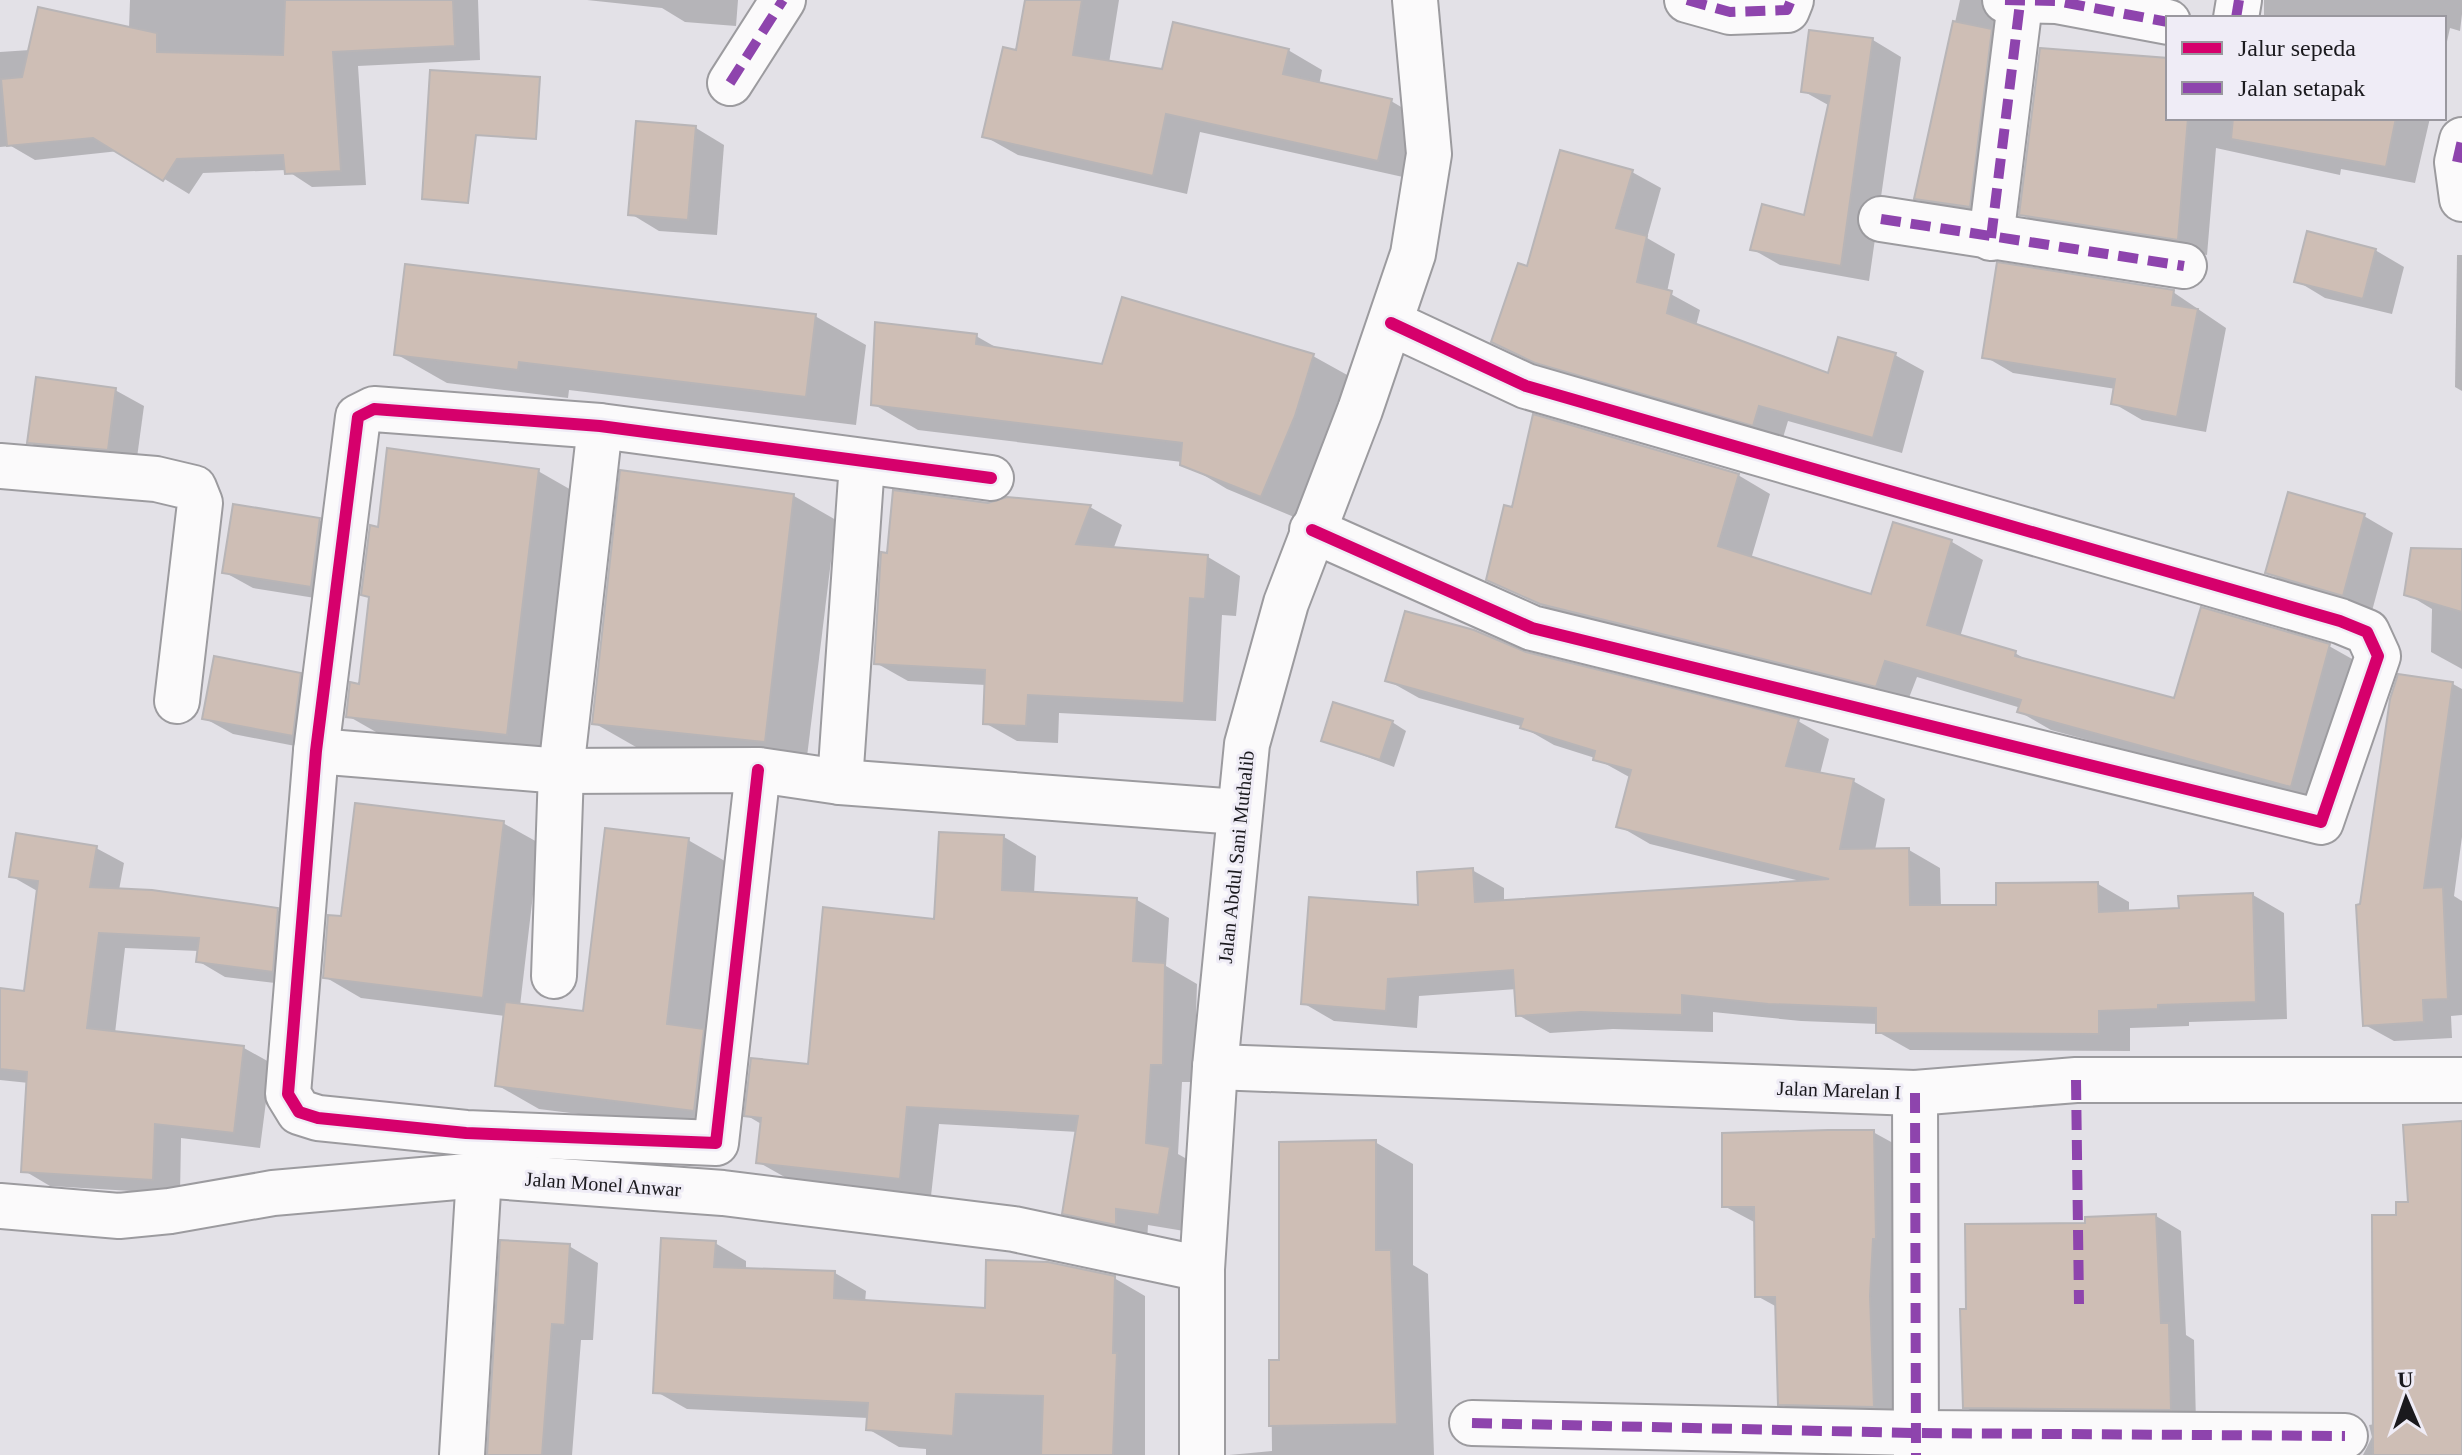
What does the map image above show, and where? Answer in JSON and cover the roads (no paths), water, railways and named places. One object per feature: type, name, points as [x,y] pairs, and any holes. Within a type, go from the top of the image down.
[{"type":"street","points":[[730,83],[783,0]]},
{"type":"street","name":"Jalan Abdul Sani Muthalib","points":[[1202,1455],[1202,1269],[1215,1067],[1247,744],[1286,603],[1391,323],[1413,254],[1429,154],[1415,0]]},
{"type":"street","points":[[1687,0],[1730,12],[1787,10],[1791,0]]},
{"type":"street","points":[[1991,238],[2034,1],[2166,22]]},
{"type":"street","points":[[2462,140],[2457,162],[2462,199]]},
{"type":"street","points":[[1881,219],[2184,266]]},
{"type":"street","points":[[1312,530],[1532,628],[2321,822],[2378,656],[2367,632],[2340,621],[1526,386],[1391,323]]},
{"type":"street","points":[[758,770],[716,1143],[466,1133],[318,1118],[299,1112],[288,1094],[316,751],[358,417],[374,409],[600,426],[991,478]]},
{"type":"street","points":[[554,976],[561,771],[600,426]]},
{"type":"street","points":[[840,782],[862,463]]},
{"type":"street","points":[[0,466],[156,479],[194,488],[200,503],[177,701]]},
{"type":"street","points":[[316,751],[561,771],[758,770],[840,782],[1238,812]]},
{"type":"street","name":"Jalan Marelan I","points":[[1215,1067],[1915,1093],[2076,1080],[2462,1080]]},
{"type":"street","points":[[1915,1093],[1915,1444]]},
{"type":"street","points":[[462,1455],[479,1175]]},
{"type":"street","name":"Jalan Monel Anwar","points":[[0,1206],[119,1216],[170,1211],[273,1193],[479,1175],[723,1193],[1014,1229],[1202,1269]]},
{"type":"street","points":[[1472,1423],[1915,1444],[2345,1436]]}]
